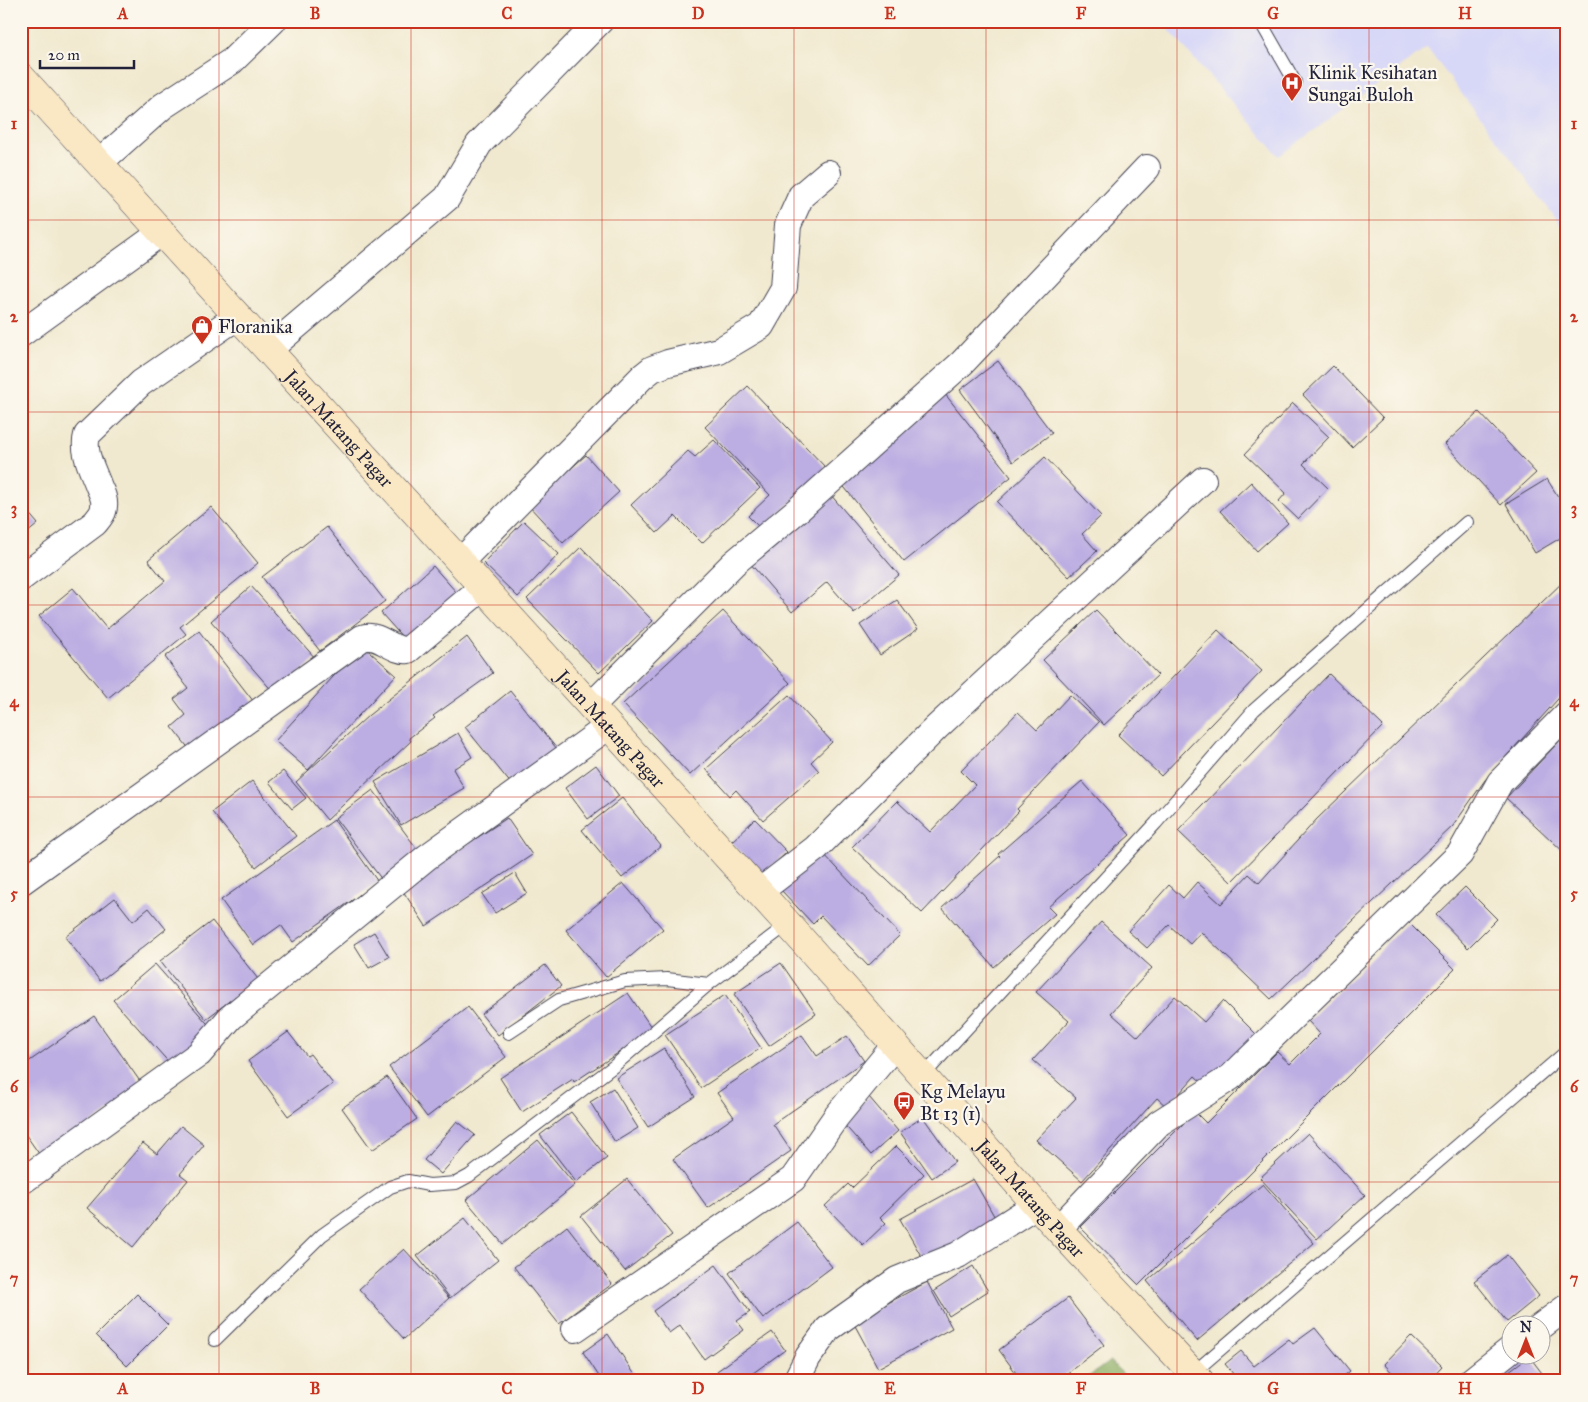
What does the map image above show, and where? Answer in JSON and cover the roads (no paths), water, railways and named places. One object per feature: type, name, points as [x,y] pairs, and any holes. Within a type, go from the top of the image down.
[{"type":"main road","name":"Jalan Matang Pagar","points":[[26,90],[100,162],[788,924],[1036,1205],[1196,1377]]},
{"type":"street","points":[[100,162],[163,106],[232,61],[273,21]]},
{"type":"street","points":[[268,350],[447,198],[479,144],[600,21]]},
{"type":"street","points":[[21,1182],[199,1054],[230,1018],[600,716],[734,563],[800,508],[962,363],[1148,168]]},
{"type":"street","points":[[460,562],[652,369],[668,363],[719,351],[761,326],[783,288],[788,225],[801,196],[828,173]]},
{"type":"street","points":[[21,334],[162,232]]},
{"type":"street","points":[[21,578],[95,523],[102,515],[104,506],[103,496],[86,454],[84,444],[87,435],[142,383],[238,316]]},
{"type":"street","points":[[759,892],[816,848],[936,728],[1203,480]]},
{"type":"street","points":[[21,882],[362,638],[371,636],[401,650],[408,650],[483,587]]},
{"type":"street","points":[[1058,1229],[1159,1123],[1231,1077],[1460,854],[1500,782],[1567,714]]},
{"type":"street","points":[[575,1329],[793,1179],[836,1117],[895,1045]]},
{"type":"street","points":[[796,1381],[808,1357],[828,1329],[897,1280],[958,1254],[1036,1205]]},
{"type":"street","points":[[1550,1320],[1567,1307]]},
{"type":"street","points":[[1471,1381],[1500,1358]]},
{"type":"lane","points":[[1260,21],[1296,82]]},
{"type":"lane","points":[[923,1076],[1156,823],[1254,710],[1468,522]]},
{"type":"lane","points":[[216,1340],[322,1235],[390,1187],[408,1181],[429,1184],[456,1183],[469,1176],[614,1066],[709,984],[788,924]]},
{"type":"lane","points":[[509,1033],[559,1000],[625,981],[667,979],[709,984]]},
{"type":"lane","points":[[1196,1377],[1567,1051]]},
{"type":"place","name":"Klinik Kesihatan Sungai Buloh","points":[[1292,102]]},
{"type":"place","name":"Floranika","points":[[202,345]]},
{"type":"place","name":"Kg Melayu Bt 13 (1)","points":[[904,1121]]}]
